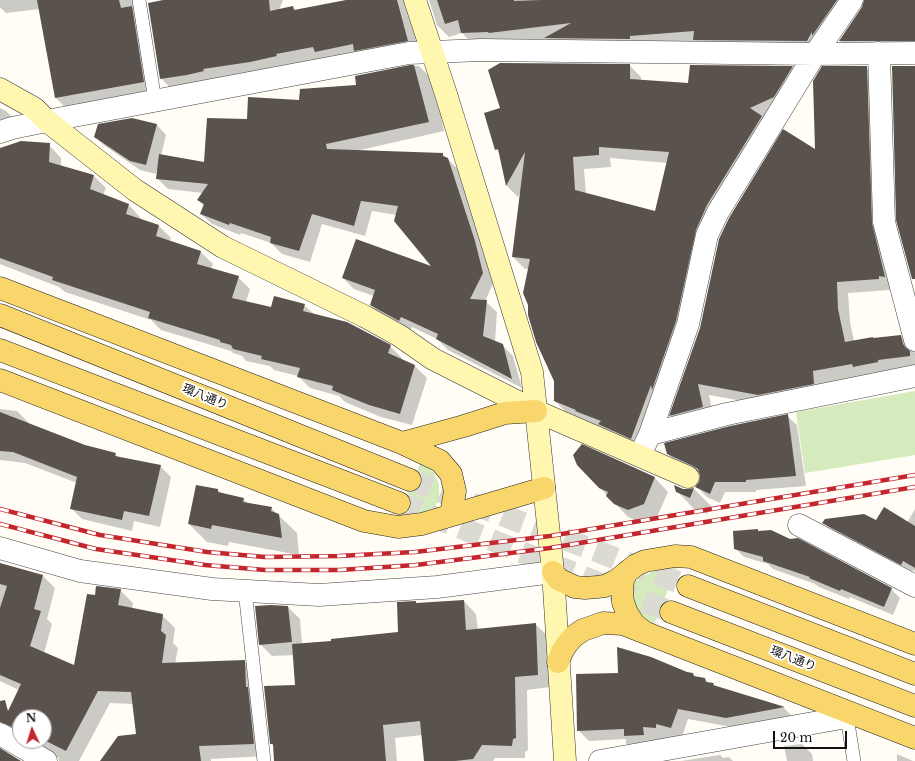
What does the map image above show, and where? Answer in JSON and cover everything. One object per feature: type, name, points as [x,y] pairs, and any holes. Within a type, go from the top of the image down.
[{"type":"main road","points":[[0,288],[402,443],[440,460],[451,474],[454,491],[451,515]]},
{"type":"main road","name":"環八通り","points":[[0,315],[410,480]]},
{"type":"main road","points":[[0,350],[399,504]]},
{"type":"main road","points":[[0,380],[364,521],[398,527],[422,524],[544,488]]},
{"type":"main road","points":[[402,443],[505,414],[536,411]]},
{"type":"main road","points":[[553,572],[558,579],[575,587],[585,588],[605,586],[617,580],[645,560],[675,556],[691,557],[915,644]]},
{"type":"main road","points":[[628,571],[623,580],[623,602],[627,613],[634,624],[644,632]]},
{"type":"main road","points":[[688,586],[915,674]]},
{"type":"main road","name":"環八通り","points":[[671,612],[915,706]]},
{"type":"main road","points":[[558,662],[562,652],[574,636],[592,625],[603,622],[623,624],[848,715],[915,738]]},
{"type":"street","points":[[640,455],[650,434],[688,324],[707,235],[718,212],[815,54],[852,0]]},
{"type":"street","points":[[419,1],[431,51],[446,94],[532,372],[553,572],[565,761]]},
{"type":"street","points":[[0,132],[47,121],[402,54],[431,51],[481,50],[815,54],[915,53]]},
{"type":"street","points":[[879,53],[884,222],[915,340]]},
{"type":"street","points":[[0,89],[34,108],[47,121],[135,190],[223,247],[364,316],[400,336],[433,359],[536,411],[688,477]]},
{"type":"street","points":[[650,434],[727,414],[915,376]]},
{"type":"street","points":[[799,525],[915,586]]},
{"type":"street","points":[[0,548],[80,571],[212,589],[245,591],[319,594],[400,590],[437,587],[553,572]]},
{"type":"street","points":[[600,761],[848,715]]},
{"type":"street","points":[[0,734],[46,761]]},
{"type":"lane","points":[[139,0],[155,101]]},
{"type":"lane","points":[[245,591],[264,761]]},
{"type":"lane","points":[[848,715],[854,761]]},
{"type":"green space","points":[[915,391],[915,455],[805,473],[796,412]]},
{"type":"green space","points":[[421,461],[433,472],[439,484],[439,500],[434,508],[415,516],[399,517]]},
{"type":"green space","points":[[677,567],[654,625],[641,618],[633,602],[633,584],[643,576],[661,568]]},
{"type":"building","points":[[37,0],[119,0],[121,8],[132,6],[144,82],[55,98]]},
{"type":"building","points":[[163,0],[269,0],[270,11],[293,6],[294,10],[346,0],[397,0],[408,41],[354,51],[353,44],[315,52],[313,47],[276,54],[277,56],[250,62],[203,69],[204,71],[160,79],[148,3]]},
{"type":"building","points":[[437,0],[837,0],[812,36],[812,32],[807,41],[693,40],[694,31],[630,36],[630,39],[544,38],[571,23],[489,33],[461,33],[458,20],[445,24]]},
{"type":"building","points":[[864,0],[915,0],[915,41],[839,41],[862,7]]},
{"type":"building","points":[[500,63],[630,64],[630,79],[688,83],[690,65],[793,66],[774,97],[750,108],[762,116],[707,205],[696,230],[676,321],[652,390],[651,385],[631,439],[598,424],[601,421],[554,401],[554,381],[536,342],[528,315],[528,305],[523,293],[530,259],[512,257],[525,152],[506,186],[498,149],[495,150],[484,113],[500,108],[488,70]],"holes":[[[599,147],[669,152],[655,211],[575,190],[573,157],[599,155]]]},
{"type":"building","points":[[414,65],[429,122],[326,144],[327,149],[443,153],[443,156],[448,158],[475,241],[483,273],[470,299],[487,300],[483,336],[503,344],[512,379],[436,339],[438,334],[401,317],[399,321],[370,305],[375,290],[342,278],[356,239],[431,266],[394,221],[398,206],[361,201],[354,226],[312,214],[299,251],[270,243],[271,237],[230,223],[229,225],[200,214],[204,204],[197,200],[208,184],[156,179],[159,154],[204,162],[207,118],[247,119],[248,97],[299,100],[300,89],[356,85],[355,76]]},
{"type":"building","points":[[822,66],[867,66],[872,223],[885,277],[879,276],[879,279],[837,282],[838,309],[845,342],[873,337],[901,335],[903,344],[910,351],[910,356],[878,360],[878,362],[853,367],[852,364],[813,371],[814,384],[758,395],[698,384],[703,407],[669,416],[700,328],[719,239],[729,218],[783,129],[815,149],[813,81]]},
{"type":"building","points":[[892,66],[915,66],[915,279],[912,279],[896,220]]},
{"type":"building","points":[[132,118],[157,124],[146,165],[130,161],[94,137],[98,124]]},
{"type":"building","points":[[21,141],[50,143],[49,162],[94,175],[90,189],[129,204],[126,214],[159,225],[156,236],[201,251],[197,264],[239,276],[232,298],[271,307],[274,296],[305,304],[303,311],[347,322],[391,345],[388,353],[415,365],[400,414],[369,405],[332,390],[333,386],[297,377],[300,368],[261,359],[262,356],[233,349],[231,345],[220,342],[220,340],[148,318],[150,312],[52,280],[53,277],[0,258],[0,148]]},
{"type":"building","points":[[0,412],[85,445],[116,453],[115,456],[161,465],[149,516],[124,511],[122,520],[70,509],[77,477],[13,452],[0,451]]},
{"type":"building","points":[[788,414],[796,476],[746,480],[746,482],[715,482],[710,494],[695,487],[699,482],[700,476],[698,469],[667,454],[664,443],[730,426]]},
{"type":"building","points":[[582,444],[655,477],[644,504],[628,510],[614,504],[606,496],[608,492],[599,488],[577,465],[573,455]]},
{"type":"building","points":[[196,485],[218,489],[218,492],[244,498],[243,502],[272,507],[271,511],[279,514],[282,538],[212,525],[211,529],[188,524]]},
{"type":"building","points":[[674,485],[683,489],[694,488],[690,498],[676,492]]},
{"type":"building","points":[[884,507],[915,526],[915,568],[903,561],[901,565],[822,523],[825,519],[864,514],[876,520]]},
{"type":"building","points":[[758,529],[758,531],[771,530],[790,539],[798,538],[892,588],[884,607],[841,589],[840,591],[809,578],[810,577],[763,561],[763,557],[734,549],[733,531]]},
{"type":"building","points":[[0,563],[43,575],[34,609],[41,611],[30,646],[74,665],[87,594],[95,595],[96,586],[121,589],[118,605],[163,614],[161,631],[166,635],[162,663],[245,660],[246,687],[248,687],[254,744],[199,746],[201,761],[100,761],[118,736],[136,734],[131,692],[98,691],[66,751],[52,744],[52,709],[12,709],[12,727],[0,722],[0,701],[5,700],[8,711],[21,684],[0,675],[0,608],[7,586],[0,584]]},
{"type":"building","points":[[464,600],[466,630],[536,623],[538,675],[515,677],[516,738],[513,739],[512,746],[482,745],[473,759],[455,761],[424,761],[420,721],[383,725],[386,761],[274,761],[273,744],[270,744],[264,686],[295,685],[292,644],[331,641],[331,639],[398,632],[397,602],[416,601],[416,603]]},
{"type":"building","points":[[255,606],[288,606],[292,642],[259,645]]},
{"type":"building","points":[[617,647],[651,657],[687,672],[693,673],[694,676],[705,678],[706,682],[714,683],[713,685],[785,707],[726,718],[678,709],[671,728],[656,724],[656,728],[643,727],[644,735],[624,736],[624,729],[577,731],[576,674],[618,673]]},
{"type":"building","points":[[0,748],[21,761],[0,761]]},
{"type":"tunnel","points":[[410,480],[688,586]]},
{"type":"tunnel","points":[[399,503],[671,612]]},
{"type":"railway","points":[[0,509],[100,535],[207,552],[265,557],[339,556],[415,552],[550,536],[915,475]]},
{"type":"railway","points":[[0,524],[96,549],[205,565],[265,570],[340,570],[416,565],[550,548],[915,487]]}]
